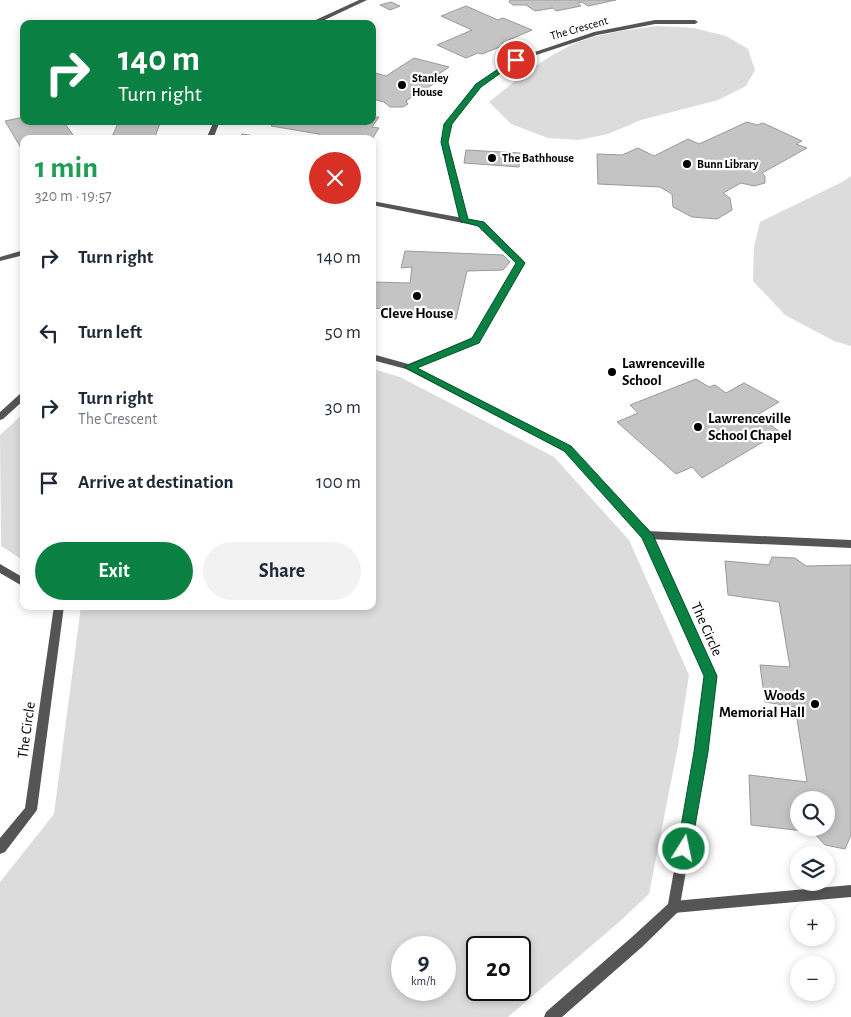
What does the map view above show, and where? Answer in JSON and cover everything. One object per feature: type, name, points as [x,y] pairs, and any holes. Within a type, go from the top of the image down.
[{"type":"street","points":[[319,20],[364,0]]},
{"type":"street","name":"The Crescent","points":[[464,221],[444,142],[448,124],[478,85],[516,60],[596,33],[655,22],[695,22]]},
{"type":"street","points":[[376,204],[481,224],[521,263],[475,340],[409,367]]},
{"type":"street","points":[[0,259],[20,253]]},
{"type":"street","name":"The Circle","points":[[376,358],[409,367],[567,449],[647,535],[711,676],[701,752],[674,907]]},
{"type":"street","points":[[0,417],[20,399]]},
{"type":"street","points":[[647,535],[851,544]]},
{"type":"street","points":[[0,568],[20,581]]},
{"type":"street","name":"The Circle","points":[[0,848],[31,810],[58,610]]},
{"type":"street","points":[[551,1017],[674,907],[851,891]]},
{"type":"shaded area","points":[[657,26],[694,28],[726,36],[748,49],[755,70],[746,86],[718,100],[641,120],[608,134],[579,140],[548,138],[511,124],[489,102],[539,64],[571,45],[602,35]]},
{"type":"shaded area","points":[[851,176],[851,346],[834,341],[785,315],[753,281],[754,247],[760,222]]},
{"type":"shaded area","points":[[376,370],[400,377],[554,457],[629,540],[689,675],[678,746],[649,894],[531,997],[531,936],[466,936],[466,1001],[527,1001],[508,1017],[0,1017],[0,882],[54,814],[80,610],[376,610]]},
{"type":"shaded area","points":[[20,417],[20,558],[1,546],[0,435]]},
{"type":"building","points":[[510,0],[616,0],[588,6],[582,2],[577,3],[581,6],[556,11],[553,8],[535,11],[526,5],[513,5],[509,2]]},
{"type":"building","points":[[391,2],[400,6],[390,10],[380,5]]},
{"type":"building","points":[[466,6],[498,20],[503,18],[532,30],[502,43],[505,45],[466,58],[437,45],[472,30],[441,16]]},
{"type":"building","name":"Stanley House","points":[[414,58],[449,67],[439,74],[445,76],[426,89],[421,88],[410,95],[412,97],[406,101],[408,104],[403,107],[390,107],[384,102],[376,100],[376,73],[386,76]]},
{"type":"building","points":[[20,118],[20,125],[66,125],[73,135],[20,135],[20,146],[5,121]]},
{"type":"building","name":"Bunn Library","points":[[747,122],[757,125],[763,123],[802,141],[796,144],[807,148],[762,173],[765,176],[765,183],[754,186],[741,183],[723,193],[730,198],[732,210],[717,219],[692,217],[673,207],[672,194],[660,187],[598,184],[597,154],[622,155],[638,148],[654,156],[688,139],[699,144]]},
{"type":"building","points":[[117,125],[159,125],[156,135],[113,135]]},
{"type":"building","points":[[373,125],[372,127],[379,128],[375,135],[318,135],[271,126]]},
{"type":"building","name":"The Bathhouse","points":[[466,150],[520,153],[519,167],[464,163]]},
{"type":"building","name":"Cleve House","points":[[405,251],[503,255],[510,262],[503,270],[467,271],[456,319],[438,318],[431,312],[376,308],[376,282],[410,283],[412,267],[401,268]]},
{"type":"building","name":"Lawrenceville School Chapel","points":[[696,379],[709,387],[715,385],[726,393],[744,383],[779,402],[757,415],[780,432],[702,478],[692,467],[676,474],[617,422],[638,413],[630,405]]},
{"type":"building","name":"Woods Memorial Hall","points":[[772,557],[795,558],[806,566],[851,565],[851,835],[845,849],[825,845],[817,836],[835,836],[835,791],[790,791],[790,829],[751,825],[749,775],[807,782],[795,707],[765,702],[760,665],[790,667],[779,602],[728,595],[725,561],[769,565]]},
{"type":"place","name":"Stanley House","points":[[402,85]]},
{"type":"place","name":"The Bathhouse","points":[[492,158]]},
{"type":"place","name":"Bunn Library","points":[[687,164]]},
{"type":"place","name":"Cleve House","points":[[417,296]]},
{"type":"place","name":"Lawrenceville School","points":[[612,372]]},
{"type":"place","name":"Lawrenceville School Chapel","points":[[698,427]]},
{"type":"place","name":"Woods Memorial Hall","points":[[815,704]]},
{"type":"route","points":[[516,60],[478,85],[448,124],[444,142],[464,221],[481,224],[521,263],[475,340],[409,367],[567,449],[647,535],[711,676],[701,752],[684,849]]}]
